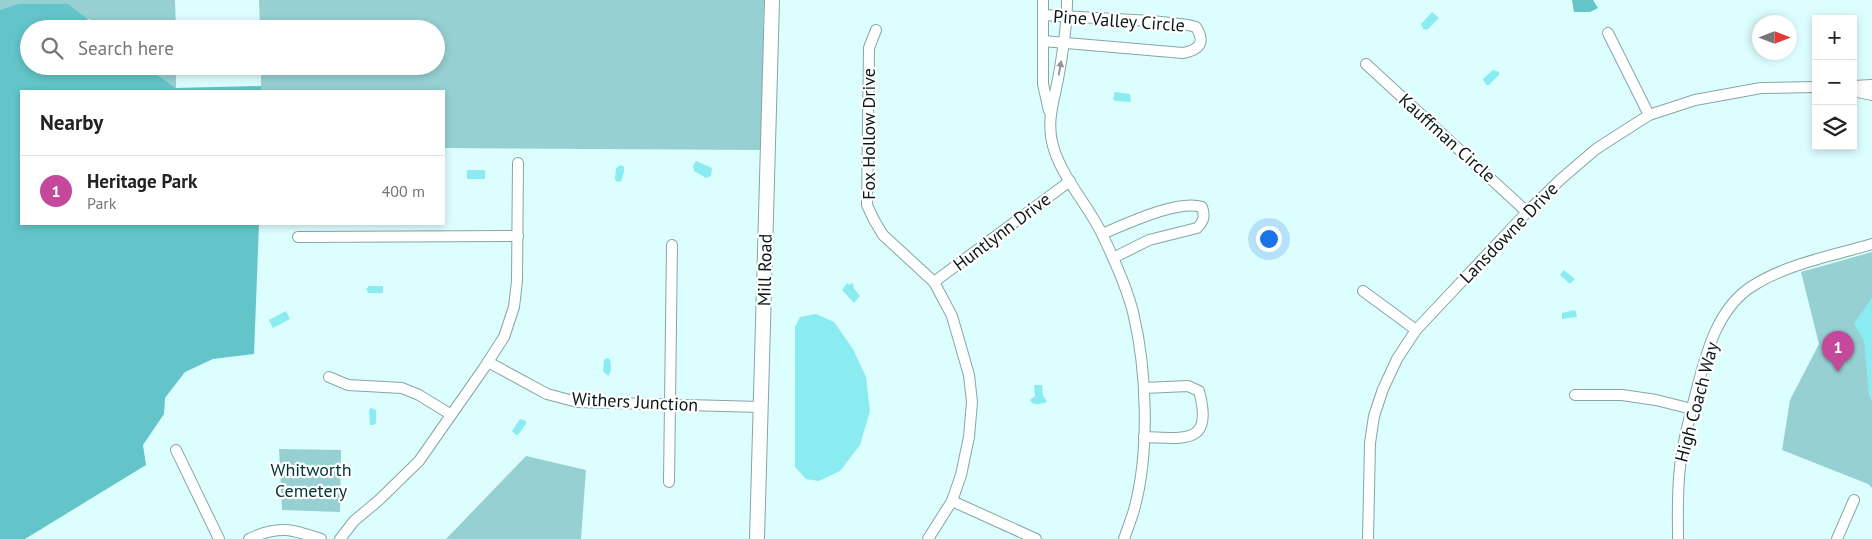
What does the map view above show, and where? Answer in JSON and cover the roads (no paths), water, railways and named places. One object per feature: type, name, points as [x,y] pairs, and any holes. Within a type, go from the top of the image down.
[{"type":"street","name":"Mill Road","points":[[757,539],[772,0]]},
{"type":"street","points":[[1043,0],[1044,84],[1050,116],[1052,144],[1060,164],[1102,234],[1113,258],[1133,312],[1140,348],[1144,388],[1142,470],[1134,510],[1124,539]]},
{"type":"street","points":[[1050,116],[1064,42],[1067,0]]},
{"type":"street","name":"Pine Valley Circle","points":[[1042,41],[1183,53],[1193,51],[1198,47],[1201,39],[1196,28],[1188,24],[1067,18],[1043,15]]},
{"type":"street","name":"Fox Hollow Drive","points":[[876,30],[869,48],[867,204],[883,235],[934,282],[952,316],[960,341],[969,375],[972,402],[969,436],[961,475],[952,501],[928,539]]},
{"type":"street","points":[[1608,34],[1649,115]]},
{"type":"street","name":"Kauffman Circle","points":[[1366,64],[1527,212]]},
{"type":"street","points":[[1857,86],[1872,86]]},
{"type":"street","name":"Lansdowne Drive","points":[[1368,539],[1368,472],[1374,416],[1383,389],[1397,359],[1416,330],[1527,212],[1561,178],[1596,149],[1649,115],[1694,100],[1761,88],[1812,87]]},
{"type":"street","points":[[1857,92],[1872,95]]},
{"type":"street","points":[[340,539],[354,521],[379,500],[419,461],[504,337],[514,307],[517,282],[518,163]]},
{"type":"street","name":"Huntlynn Drive","points":[[934,282],[1070,181]]},
{"type":"street","points":[[1102,234],[1147,215],[1194,204],[1202,207],[1205,215],[1202,223],[1197,228],[1149,240],[1113,258]]},
{"type":"street","points":[[298,237],[518,236]]},
{"type":"street","name":"High Coach Way","points":[[1678,539],[1680,466],[1692,409],[1704,360],[1712,338],[1728,309],[1753,286],[1785,268],[1872,244]]},
{"type":"street","points":[[668,482],[672,245]]},
{"type":"street","points":[[1362,291],[1416,330]]},
{"type":"street","name":"Withers Junction","points":[[488,362],[535,389],[568,400],[592,403],[760,407]]},
{"type":"street","points":[[329,377],[348,385],[402,388],[450,414]]},
{"type":"street","points":[[1144,388],[1188,386],[1199,391],[1202,404],[1202,419],[1199,430],[1191,436],[1144,436]]},
{"type":"street","points":[[1576,395],[1622,395],[1656,400],[1692,409]]},
{"type":"street","points":[[176,450],[219,539]]},
{"type":"street","points":[[1837,539],[1854,500]]},
{"type":"street","points":[[952,501],[1036,539]]},
{"type":"street","name":"Fox Hollow Drive","points":[[918,539],[934,528]]},
{"type":"street","points":[[249,539],[275,530],[295,530],[321,539]]},
{"type":"place","name":"Heritage Park","points":[[1838,372]]},
{"type":"park label","name":"Whitworth Cemetery","points":[[311,480]]}]
